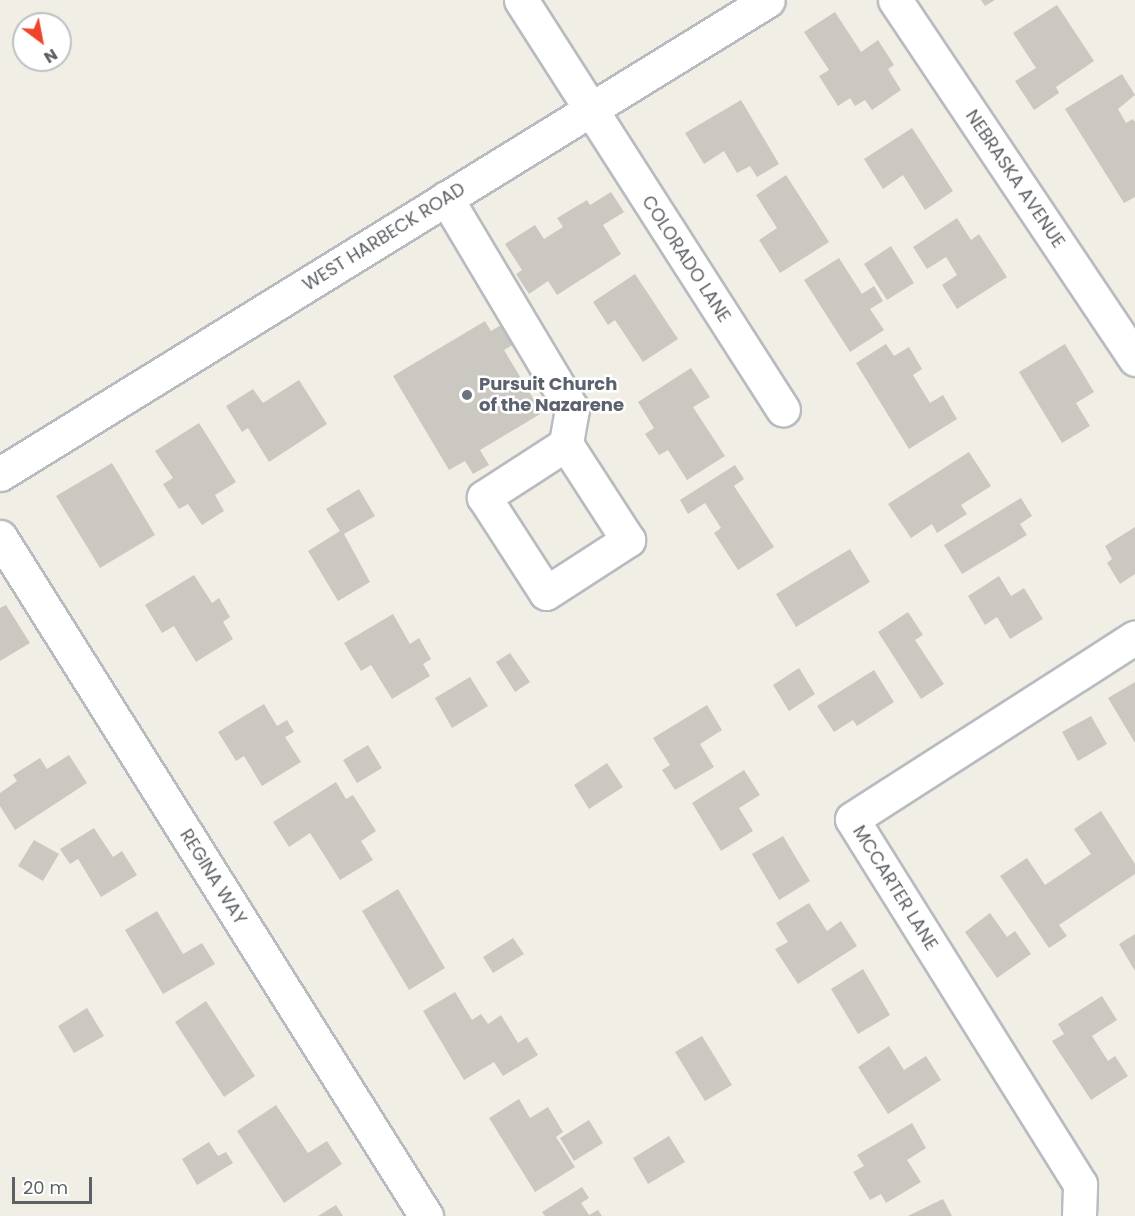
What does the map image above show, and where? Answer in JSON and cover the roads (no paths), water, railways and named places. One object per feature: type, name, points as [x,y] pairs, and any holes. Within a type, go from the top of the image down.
[{"type":"street","name":"COLORADO LANE","points":[[521,0],[783,409]]},
{"type":"street","name":"WEST HARBECK ROAD","points":[[0,474],[768,0]]},
{"type":"street","name":"NEBRASKA AVENUE","points":[[895,0],[1135,359]]},
{"type":"street","points":[[446,198],[572,409],[566,444],[628,540],[546,593],[484,497],[566,444]]},
{"type":"street","name":"REGINA WAY","points":[[0,537],[426,1216]]},
{"type":"street","name":"MCCARTER LANE","points":[[1079,1216],[1080,1184],[852,819],[1135,637]]},
{"type":"place","name":"Pursuit Church of the Nazarene","points":[[467,395]]}]
